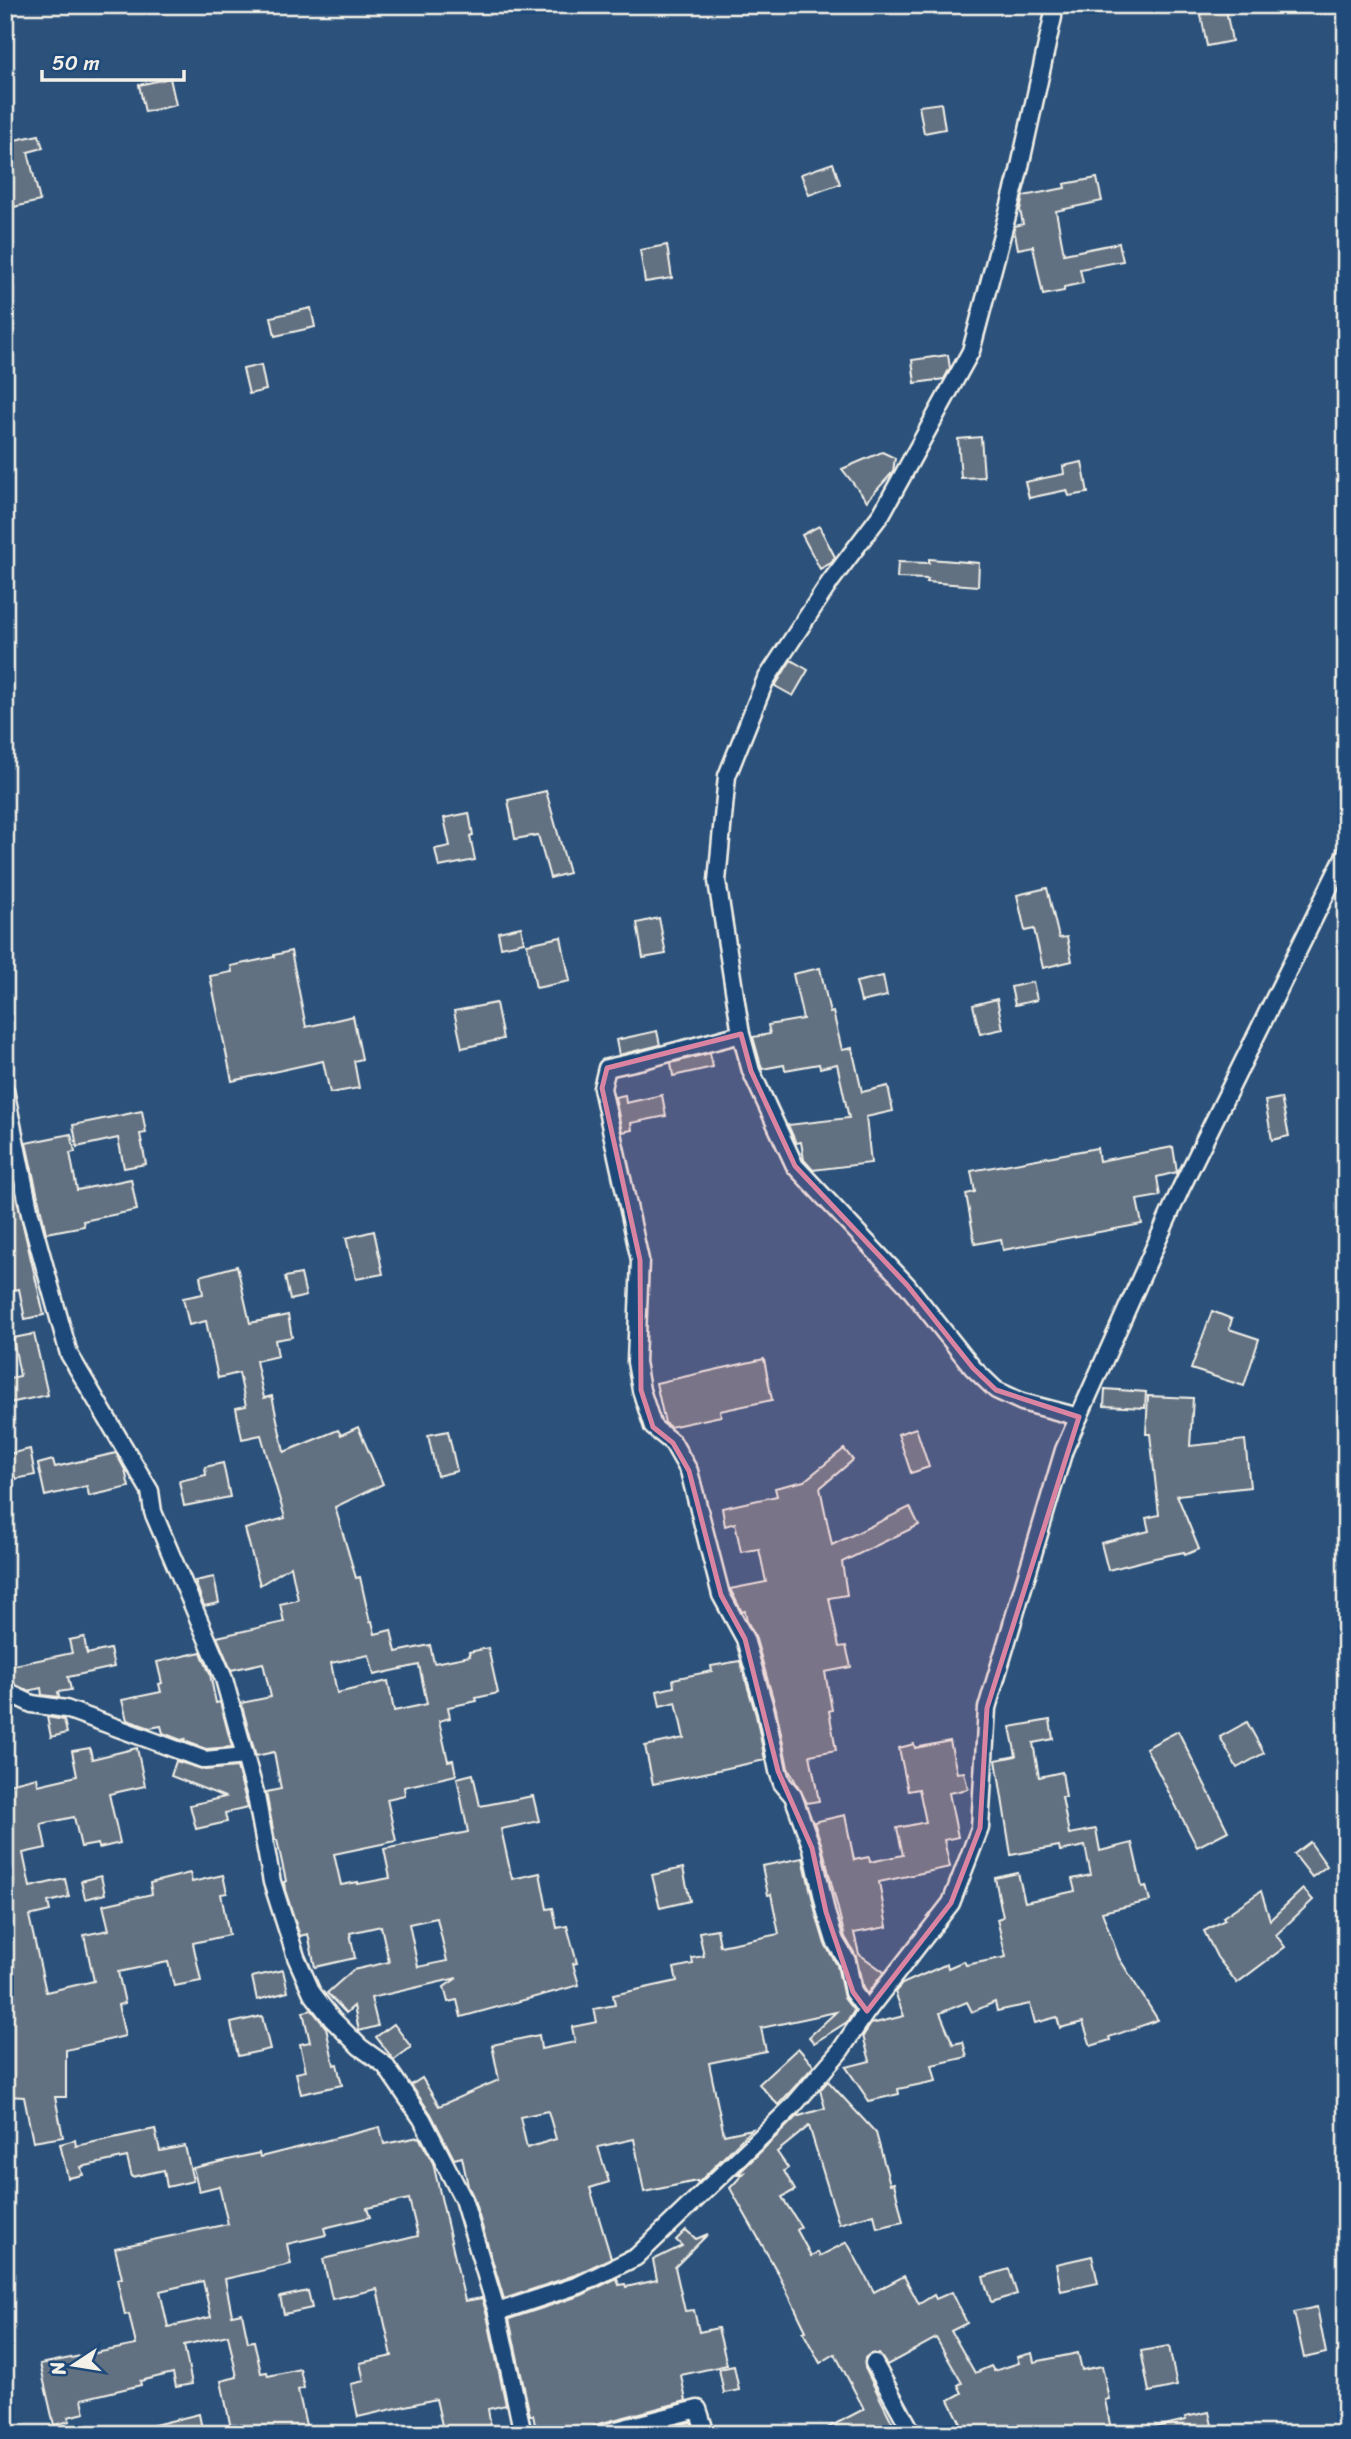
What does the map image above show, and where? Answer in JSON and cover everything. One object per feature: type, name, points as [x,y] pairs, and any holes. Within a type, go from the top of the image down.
[{"type":"street","points":[[1053,5],[1053,17],[1019,171],[971,351],[882,513],[830,582],[765,681],[727,776],[717,881],[741,1034],[751,1071],[795,1166],[907,1285],[973,1368],[996,1390],[1022,1402],[1079,1417]]},
{"type":"street","points":[[497,2312],[579,2285],[636,2258],[792,2107],[840,2051],[867,2011],[951,1903],[980,1828],[988,1708],[1064,1450],[1181,1188],[1346,853]]},
{"type":"street","points":[[741,1034],[607,1068],[602,1088],[640,1260],[636,1362],[640,1390],[653,1427],[673,1443],[689,1471],[721,1595],[746,1639],[778,1771],[782,1783],[793,1796],[812,1848],[826,1912],[835,1941],[847,1961],[853,1992],[867,2011]]},
{"type":"street","points":[[5,1090],[30,1214],[69,1354],[150,1491],[153,1512],[224,1679],[256,1796],[272,1882],[296,1957],[312,1993],[332,2019],[360,2048],[385,2065],[422,2119],[463,2199],[497,2312],[523,2434]]},
{"type":"street","points":[[5,1691],[32,1704],[66,1709],[205,1760],[245,1756]]},
{"type":"street","points":[[874,2363],[913,2434]]},
{"type":"street","points":[[601,2434],[698,2409],[706,2434]]},
{"type":"highlighted area","points":[[741,1034],[751,1071],[795,1166],[907,1285],[973,1368],[996,1390],[1079,1417],[987,1708],[980,1828],[951,1903],[867,2011],[853,1992],[826,1912],[812,1848],[778,1771],[745,1639],[721,1595],[689,1471],[673,1443],[653,1427],[641,1390],[640,1260],[602,1088],[607,1068]]},
{"type":"building","points":[[1199,5],[1225,5],[1232,41],[1207,46]]},
{"type":"building","points":[[170,78],[176,105],[145,112],[139,85]]},
{"type":"building","points":[[941,103],[945,129],[924,133],[919,106]]},
{"type":"building","points":[[39,135],[43,148],[28,152],[40,201],[14,207],[5,167],[5,142]]},
{"type":"building","points":[[833,163],[840,184],[809,195],[801,174]]},
{"type":"building","points":[[1097,178],[1102,201],[1056,211],[1064,254],[1119,243],[1123,261],[1080,269],[1083,283],[1064,287],[1064,291],[1043,295],[1033,246],[1018,249],[1014,229],[1015,226],[1023,224],[1020,210],[1023,196],[1065,188],[1064,184]]},
{"type":"building","points":[[667,245],[672,278],[645,282],[640,250]]},
{"type":"building","points":[[311,308],[315,327],[275,336],[271,317]]},
{"type":"building","points":[[948,355],[950,368],[944,379],[915,383],[912,360]]},
{"type":"building","points":[[261,365],[266,390],[249,394],[243,369]]},
{"type":"building","points":[[981,437],[984,477],[961,478],[958,439]]},
{"type":"building","points":[[882,452],[895,458],[893,472],[867,501],[842,469]]},
{"type":"building","points":[[1082,462],[1088,493],[1069,496],[1067,490],[1029,498],[1025,482],[1064,474],[1063,466]]},
{"type":"building","points":[[819,526],[835,557],[831,563],[820,569],[802,535]]},
{"type":"building","points":[[929,559],[979,563],[978,586],[897,578],[898,562],[929,563]]},
{"type":"building","points":[[791,660],[808,670],[793,696],[775,686]]},
{"type":"building","points":[[546,791],[569,873],[550,878],[538,835],[515,839],[508,800]]},
{"type":"building","points":[[469,813],[475,860],[439,867],[435,849],[450,846],[444,818]]},
{"type":"building","points":[[1047,888],[1059,938],[1067,937],[1072,961],[1043,968],[1034,929],[1025,931],[1017,895]]},
{"type":"building","points":[[659,918],[666,954],[643,958],[637,923]]},
{"type":"building","points":[[521,927],[524,942],[501,947],[498,932]]},
{"type":"building","points":[[561,937],[570,981],[536,988],[527,944]]},
{"type":"building","points":[[291,951],[306,1027],[353,1016],[362,1059],[354,1061],[359,1088],[330,1093],[323,1061],[232,1081],[210,976],[232,972],[231,966]]},
{"type":"building","points":[[820,968],[842,1050],[852,1048],[862,1092],[888,1086],[893,1111],[866,1117],[871,1163],[813,1170],[804,1160],[801,1142],[796,1143],[788,1125],[849,1118],[837,1064],[820,1068],[819,1064],[785,1070],[784,1065],[762,1069],[753,1037],[770,1034],[768,1025],[803,1019],[793,974]]},
{"type":"building","points":[[883,976],[887,996],[861,1002],[856,982]]},
{"type":"building","points":[[1033,982],[1037,1000],[1015,1005],[1011,987]]},
{"type":"building","points":[[997,999],[1003,1029],[980,1034],[973,1005]]},
{"type":"building","points":[[496,1003],[503,1039],[462,1048],[454,1011]]},
{"type":"building","points":[[657,1031],[660,1045],[619,1055],[616,1040]]},
{"type":"building","points":[[710,1053],[713,1067],[673,1076],[671,1063]]},
{"type":"building","points":[[625,1095],[626,1103],[662,1095],[666,1116],[631,1123],[632,1130],[622,1132],[615,1097]]},
{"type":"building","points":[[1281,1098],[1289,1136],[1272,1140],[1265,1101]]},
{"type":"building","points":[[142,1111],[146,1133],[140,1134],[146,1164],[124,1168],[118,1138],[77,1147],[73,1125]]},
{"type":"building","points":[[71,1134],[75,1152],[70,1153],[77,1190],[131,1179],[137,1210],[83,1221],[84,1226],[46,1233],[26,1143]]},
{"type":"building","points":[[1173,1147],[1177,1172],[1157,1177],[1160,1196],[1137,1200],[1142,1224],[1003,1250],[1001,1239],[975,1244],[966,1194],[975,1192],[971,1171],[1097,1148],[1099,1161]]},
{"type":"building","points":[[5,1148],[44,1315],[25,1319],[19,1289],[7,1291],[5,1281]]},
{"type":"building","points":[[374,1231],[383,1274],[356,1279],[346,1238]]},
{"type":"building","points":[[237,1266],[250,1323],[288,1315],[292,1337],[275,1340],[278,1356],[256,1361],[264,1398],[272,1396],[284,1452],[338,1430],[341,1435],[358,1427],[383,1484],[335,1507],[356,1578],[360,1577],[375,1634],[391,1630],[396,1652],[430,1645],[434,1663],[470,1656],[469,1652],[488,1648],[498,1693],[448,1707],[450,1718],[439,1721],[448,1761],[453,1760],[456,1775],[404,1787],[405,1795],[387,1799],[396,1841],[334,1854],[341,1885],[390,1878],[384,1849],[468,1832],[457,1778],[473,1774],[480,1806],[533,1796],[539,1821],[501,1829],[512,1879],[540,1873],[547,1909],[553,1908],[557,1928],[567,1926],[577,1963],[573,1964],[579,1985],[461,2017],[457,2000],[448,2002],[444,1987],[457,1978],[371,1998],[378,2026],[359,2031],[354,2006],[346,2013],[327,1993],[353,1970],[389,1962],[381,1926],[350,1933],[355,1958],[315,1967],[308,1934],[300,1936],[285,1890],[286,1881],[266,1792],[281,1789],[274,1752],[256,1756],[241,1703],[271,1697],[263,1663],[231,1670],[217,1637],[284,1622],[280,1604],[298,1600],[291,1566],[260,1585],[245,1529],[285,1518],[261,1435],[242,1439],[236,1408],[246,1406],[239,1373],[218,1378],[206,1321],[189,1325],[183,1298],[203,1294],[200,1276]],"holes":[[[369,1655],[374,1675],[419,1665],[427,1704],[394,1711],[388,1681],[337,1693],[331,1663]],[[437,1918],[447,1961],[418,1967],[409,1924]]]},
{"type":"building","points":[[301,1274],[306,1296],[290,1300],[285,1277]]},
{"type":"building","points":[[1212,1311],[1232,1319],[1229,1329],[1259,1339],[1244,1386],[1191,1369]]},
{"type":"building","points":[[34,1334],[48,1395],[9,1403],[5,1379],[20,1376],[13,1338]]},
{"type":"building","points":[[764,1359],[772,1400],[720,1411],[721,1416],[670,1427],[665,1423],[656,1383]]},
{"type":"building","points":[[1105,1389],[1146,1392],[1145,1408],[1104,1406]]},
{"type":"building","points":[[1148,1396],[1193,1398],[1190,1446],[1245,1440],[1250,1487],[1177,1495],[1199,1549],[1185,1555],[1184,1552],[1108,1570],[1101,1543],[1149,1531],[1146,1518],[1159,1515],[1150,1434],[1146,1434]]},
{"type":"building","points":[[916,1428],[929,1467],[911,1473],[898,1434]]},
{"type":"building","points":[[448,1431],[457,1471],[437,1476],[428,1435]]},
{"type":"building","points":[[30,1449],[35,1475],[15,1479],[9,1454]]},
{"type":"building","points":[[844,1449],[853,1460],[820,1488],[832,1545],[910,1507],[919,1525],[842,1562],[847,1595],[829,1598],[839,1647],[846,1646],[851,1667],[825,1672],[836,1750],[810,1755],[819,1801],[807,1803],[788,1768],[776,1709],[755,1636],[745,1611],[742,1612],[730,1589],[766,1582],[759,1549],[741,1552],[735,1523],[725,1526],[722,1508],[777,1496],[775,1488],[804,1481]]},
{"type":"building","points":[[116,1453],[125,1470],[129,1487],[89,1496],[87,1486],[45,1496],[38,1464],[53,1460],[55,1467]]},
{"type":"building","points":[[223,1463],[230,1497],[184,1506],[179,1481],[206,1475],[205,1467]]},
{"type":"building","points":[[214,1577],[219,1603],[204,1606],[195,1581]]},
{"type":"building","points":[[84,1637],[87,1654],[110,1649],[114,1667],[68,1677],[71,1690],[58,1692],[59,1697],[42,1695],[41,1688],[28,1691],[14,1684],[10,1666],[72,1653],[69,1640]]},
{"type":"building","points":[[201,1652],[210,1674],[216,1703],[220,1702],[232,1747],[206,1749],[163,1733],[161,1726],[150,1728],[127,1720],[122,1700],[161,1692],[159,1684],[162,1683],[157,1662]]},
{"type":"building","points":[[740,1661],[756,1715],[765,1760],[653,1784],[645,1746],[684,1738],[676,1702],[660,1706],[657,1691],[674,1687],[673,1679],[712,1671],[711,1666]]},
{"type":"building","points":[[47,1717],[64,1720],[67,1733],[51,1737]]},
{"type":"building","points":[[1050,1720],[1053,1739],[1033,1743],[1039,1777],[1062,1772],[1066,1797],[1062,1797],[1069,1834],[1096,1829],[1100,1851],[1132,1843],[1142,1887],[1146,1886],[1150,1901],[1102,1912],[1119,1958],[1158,2020],[1091,2046],[1083,2022],[1060,2028],[1057,2017],[1035,2023],[1030,2004],[997,2011],[995,2002],[972,2012],[967,2002],[940,2013],[953,2044],[963,2042],[967,2057],[932,2065],[936,2081],[898,2089],[899,2094],[869,2101],[846,2067],[870,2061],[863,2036],[871,2024],[904,2016],[895,1992],[902,1984],[947,1964],[948,1968],[964,1961],[966,1965],[1006,1957],[997,1919],[1003,1917],[995,1878],[1018,1873],[1025,1902],[1075,1891],[1072,1879],[1091,1875],[1085,1846],[1060,1851],[1059,1846],[1011,1855],[996,1760],[1016,1756],[1010,1727]]},
{"type":"building","points":[[1247,1722],[1264,1753],[1237,1768],[1220,1737]]},
{"type":"building","points":[[1178,1731],[1228,1831],[1197,1847],[1146,1748]]},
{"type":"building","points":[[950,1741],[957,1773],[964,1772],[968,1789],[949,1793],[958,1837],[944,1840],[950,1867],[879,1882],[887,1927],[854,1933],[859,1954],[884,1972],[867,1994],[863,1988],[856,1956],[845,1937],[814,1822],[845,1815],[854,1860],[869,1857],[870,1862],[903,1855],[897,1828],[926,1822],[919,1789],[908,1791],[899,1748],[914,1744],[915,1748]]},
{"type":"building","points":[[90,1748],[92,1759],[137,1748],[145,1786],[109,1794],[120,1843],[99,1848],[98,1844],[81,1847],[74,1817],[41,1824],[46,1848],[23,1853],[30,1887],[65,1879],[69,1897],[48,1902],[50,1911],[29,1916],[46,1992],[94,1981],[84,1935],[109,1930],[103,1905],[152,1894],[150,1883],[190,1873],[192,1882],[223,1875],[227,1893],[221,1894],[229,1935],[193,1943],[201,1981],[174,1986],[168,1962],[118,1972],[125,2003],[118,2005],[125,2036],[66,2050],[66,2097],[55,2097],[63,2137],[33,2142],[24,2097],[8,2096],[5,1884],[14,1882],[5,1840],[5,1785],[37,1777],[38,1785],[77,1776],[72,1751]]},
{"type":"building","points":[[176,1761],[205,1770],[237,1767],[248,1808],[225,1813],[227,1822],[196,1829],[190,1805],[225,1797],[171,1776]]},
{"type":"building","points":[[1310,1842],[1327,1866],[1312,1877],[1294,1854]]},
{"type":"building","points":[[803,1858],[825,1944],[837,1965],[844,1998],[854,2011],[847,2022],[814,2043],[809,2037],[836,2012],[761,2028],[766,2051],[709,2063],[724,2135],[752,2129],[698,2183],[697,2181],[644,2192],[634,2139],[598,2147],[609,2182],[590,2188],[611,2258],[575,2275],[504,2299],[468,2186],[462,2157],[454,2159],[431,2114],[411,2085],[422,2078],[439,2106],[499,2080],[492,2045],[539,2035],[541,2049],[575,2042],[572,2027],[597,2022],[594,2009],[615,2005],[613,1995],[677,1981],[674,1968],[693,1964],[692,1958],[704,1956],[699,1932],[717,1929],[720,1946],[779,1934],[762,1866]],"holes":[[[548,2111],[556,2139],[527,2148],[520,2117]]]},
{"type":"building","points":[[683,1868],[690,1901],[660,1908],[652,1875]]},
{"type":"building","points":[[101,1876],[105,1894],[85,1899],[81,1881]]},
{"type":"building","points":[[1303,1889],[1313,1900],[1276,1935],[1285,1947],[1237,1983],[1217,1957],[1204,1931],[1225,1920],[1223,1917],[1261,1891],[1270,1920]]},
{"type":"building","points":[[283,1970],[288,1992],[257,2000],[252,1977]]},
{"type":"building","points":[[312,2010],[326,2028],[334,2065],[337,2064],[342,2085],[301,2094],[296,2073],[306,2071],[300,2044],[310,2042],[303,2012]]},
{"type":"building","points":[[262,2016],[270,2049],[238,2056],[231,2023]]},
{"type":"building","points":[[394,2024],[411,2047],[394,2060],[376,2037]]},
{"type":"building","points":[[798,2048],[814,2066],[778,2105],[759,2084]]},
{"type":"building","points":[[828,2081],[876,2133],[890,2184],[894,2183],[903,2222],[877,2228],[874,2214],[839,2224],[809,2126],[777,2152],[788,2168],[784,2171],[795,2190],[782,2197],[801,2227],[797,2230],[811,2256],[818,2252],[820,2256],[847,2242],[874,2292],[904,2276],[919,2304],[934,2295],[936,2299],[952,2292],[967,2323],[951,2331],[975,2373],[991,2366],[994,2371],[1019,2363],[1017,2357],[1032,2353],[1034,2362],[1078,2353],[1082,2370],[1102,2366],[1109,2399],[1105,2400],[1112,2434],[966,2434],[949,2400],[962,2393],[958,2385],[962,2383],[936,2338],[887,2365],[879,2354],[870,2354],[865,2358],[865,2368],[895,2428],[885,2434],[816,2434],[864,2409],[835,2354],[820,2363],[803,2332],[806,2331],[778,2273],[730,2188],[744,2173],[737,2175],[796,2117],[825,2108],[820,2090]]},
{"type":"building","points":[[380,2127],[384,2144],[419,2137],[433,2163],[465,2301],[482,2298],[487,2315],[506,2405],[488,2409],[492,2434],[470,2434],[470,2430],[444,2434],[436,2399],[358,2417],[351,2384],[364,2381],[360,2363],[392,2356],[377,2289],[332,2299],[323,2259],[418,2236],[409,2199],[367,2208],[370,2217],[324,2228],[326,2235],[287,2244],[291,2264],[225,2279],[232,2315],[242,2313],[248,2342],[254,2341],[261,2373],[267,2372],[268,2376],[300,2369],[304,2388],[298,2390],[308,2434],[255,2434],[254,2428],[232,2433],[221,2381],[237,2377],[228,2335],[184,2345],[192,2384],[176,2387],[173,2373],[140,2381],[141,2385],[82,2399],[85,2413],[68,2417],[70,2421],[54,2425],[40,2364],[136,2345],[129,2314],[125,2315],[117,2279],[122,2278],[115,2248],[228,2224],[219,2186],[199,2191],[193,2168],[259,2153],[260,2157]],"holes":[[[203,2281],[211,2317],[168,2327],[160,2291]]]},
{"type":"building","points":[[155,2129],[160,2151],[185,2146],[193,2181],[167,2187],[164,2170],[132,2177],[127,2157],[81,2167],[83,2175],[68,2178],[60,2144],[75,2140],[76,2146]]},
{"type":"building","points":[[686,2230],[696,2239],[708,2234],[675,2267],[685,2311],[694,2310],[699,2332],[718,2328],[727,2365],[681,2375],[686,2401],[598,2424],[593,2427],[591,2434],[537,2434],[533,2415],[530,2415],[509,2319],[582,2295],[617,2278],[619,2285],[625,2284],[626,2287],[657,2280],[653,2260],[682,2246],[676,2240]]},
{"type":"building","points":[[1092,2256],[1098,2283],[1061,2291],[1056,2264]]},
{"type":"building","points":[[1009,2269],[1017,2294],[991,2302],[983,2277]]},
{"type":"building","points":[[308,2291],[312,2308],[284,2314],[280,2297]]},
{"type":"building","points":[[1317,2307],[1326,2353],[1304,2358],[1294,2312]]},
{"type":"building","points":[[1169,2346],[1177,2386],[1149,2392],[1141,2351]]},
{"type":"building","points":[[734,2366],[739,2390],[724,2393],[719,2369]]},
{"type":"building","points":[[1209,2412],[1214,2434],[1155,2434],[1155,2427]]},
{"type":"building","points":[[199,2414],[203,2434],[143,2434],[142,2428]]},
{"type":"building","points":[[691,2422],[694,2430],[678,2434],[644,2434]]}]
